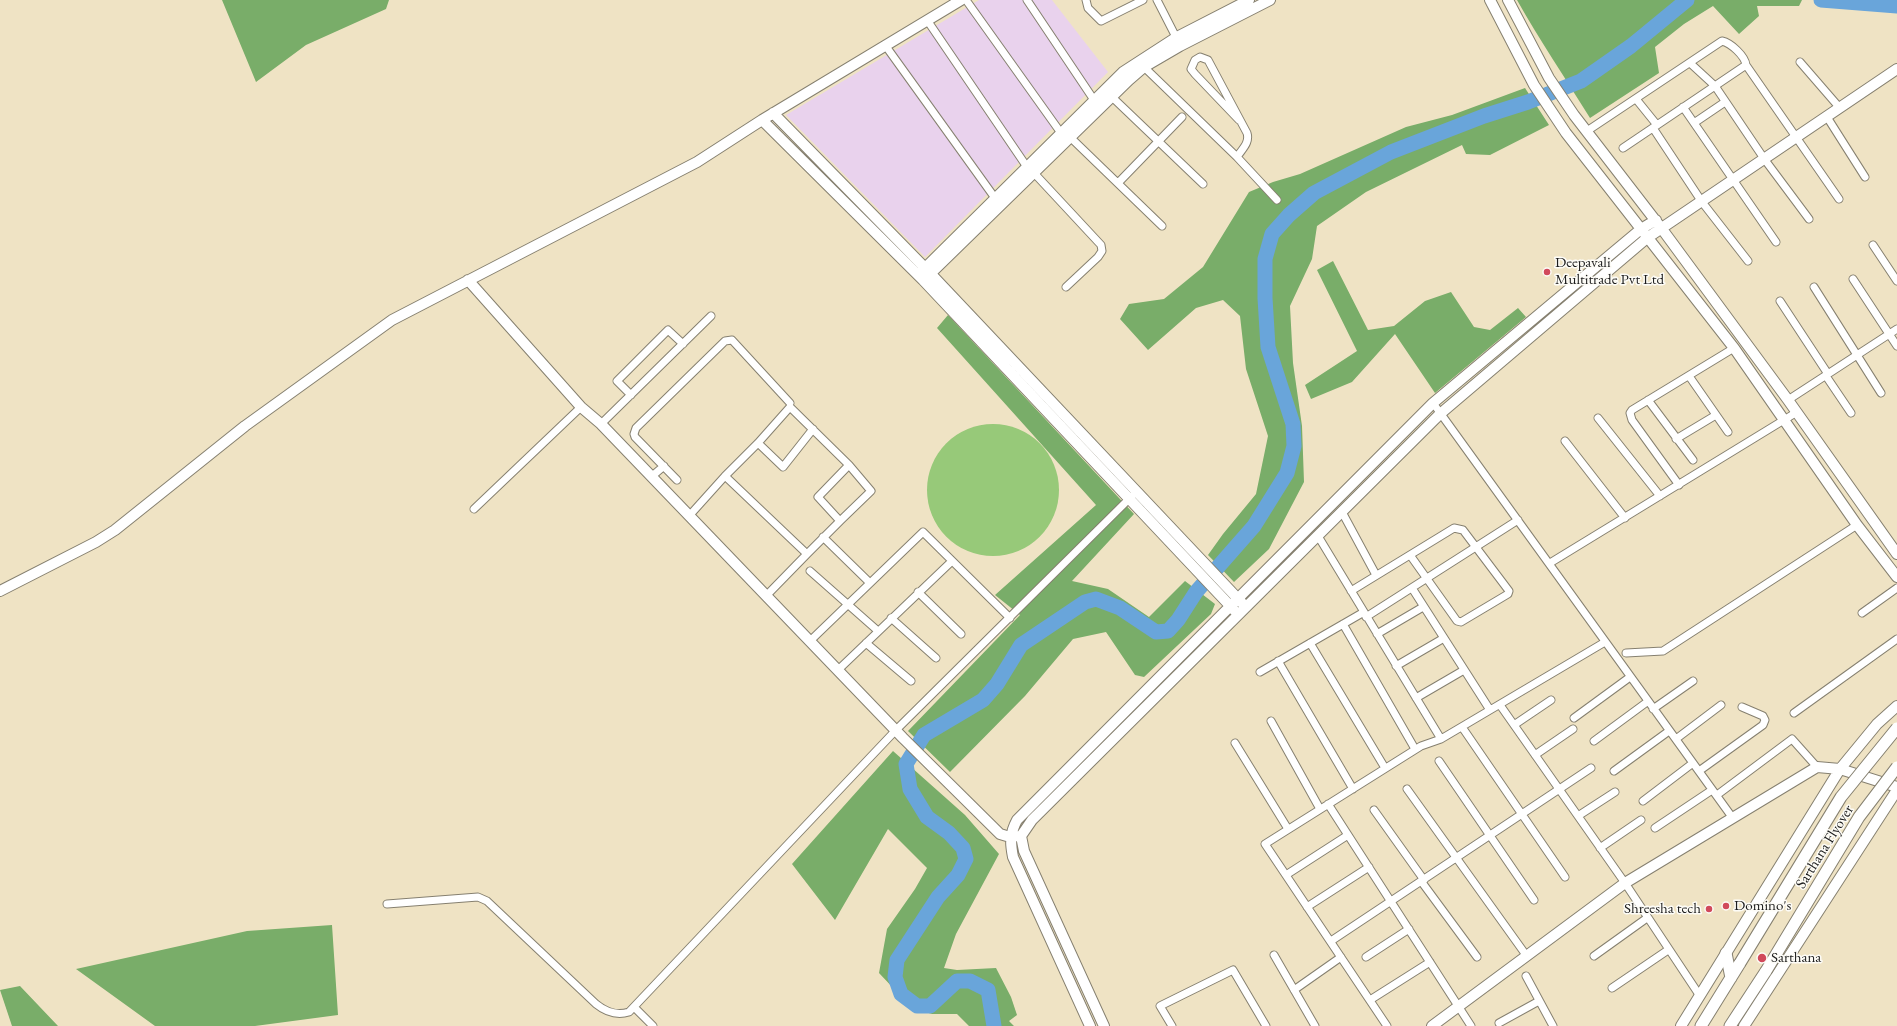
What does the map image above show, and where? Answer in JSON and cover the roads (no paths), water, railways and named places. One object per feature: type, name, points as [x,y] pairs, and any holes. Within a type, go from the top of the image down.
[{"type":"main road","name":"Sarthana Flyover","points":[[1701,1026],[1841,797],[1897,728]]},
{"type":"main road","name":"Sarthana Flyover","points":[[1730,1026],[1766,971],[1860,818],[1897,767]]},
{"type":"main road","points":[[1726,953],[1731,978]]},
{"type":"street","points":[[0,591],[96,542],[115,530],[245,426],[392,320],[697,162],[772,113],[961,0]]},
{"type":"street","points":[[966,0],[1066,135],[1162,226]]},
{"type":"street","points":[[1027,0],[1094,100]]},
{"type":"street","points":[[1086,0],[1088,8],[1101,21],[1143,0]]},
{"type":"street","points":[[1157,0],[1179,41]]},
{"type":"street","points":[[1066,135],[1094,100],[1179,41],[1249,0]]},
{"type":"street","points":[[1179,41],[1269,0]]},
{"type":"street","points":[[1490,0],[1534,86],[1566,133],[1734,348],[1785,419],[1857,525],[1897,576]]},
{"type":"street","points":[[1508,0],[1549,78],[1574,115],[1656,220],[1788,400],[1897,554]]},
{"type":"street","points":[[927,20],[1030,170],[1101,245],[1102,251],[1098,257],[1066,287]]},
{"type":"street","points":[[1587,131],[1722,41],[1736,50],[1745,60],[1746,65],[1839,199]]},
{"type":"street","points":[[885,45],[996,198]]},
{"type":"street","points":[[1237,157],[1248,138],[1240,120],[1208,60],[1200,57],[1194,60],[1191,68],[1195,74],[1240,120]]},
{"type":"street","points":[[1800,62],[1839,107]]},
{"type":"street","points":[[1690,63],[1715,86],[1765,160],[1809,219]]},
{"type":"street","points":[[1623,148],[1746,65]]},
{"type":"street","points":[[924,274],[1066,135],[1112,96],[1138,68]]},
{"type":"street","points":[[1138,68],[1237,157],[1277,200]]},
{"type":"street","points":[[1104,1026],[1024,851],[1021,836],[1032,820],[1440,414],[1647,238],[1734,181],[1827,117],[1839,107],[1897,69]]},
{"type":"street","points":[[1112,96],[1203,184]]},
{"type":"street","points":[[1636,99],[1655,126],[1702,202],[1748,261]]},
{"type":"street","points":[[1694,123],[1725,102]]},
{"type":"street","points":[[1683,108],[1776,242]]},
{"type":"street","points":[[772,113],[1193,559],[1225,585],[1247,607]]},
{"type":"street","points":[[1118,183],[1182,117]]},
{"type":"street","points":[[1827,117],[1865,177]]},
{"type":"street","points":[[762,120],[924,274]]},
{"type":"street","points":[[924,274],[996,198],[1030,170]]},
{"type":"street","points":[[1090,1026],[1013,857],[1010,836],[1012,828],[1017,820],[1433,403],[1641,229],[1656,220]]},
{"type":"street","points":[[1873,245],[1897,282]]},
{"type":"street","points":[[1853,279],[1897,346]]},
{"type":"street","points":[[468,280],[537,360],[581,407],[601,424],[936,771],[1000,834],[1021,836]]},
{"type":"street","points":[[1814,287],[1881,393]]},
{"type":"street","points":[[1780,301],[1851,414]]},
{"type":"street","points":[[601,424],[711,316]]},
{"type":"street","points":[[1788,400],[1897,329]]},
{"type":"street","points":[[631,395],[617,381],[668,330],[683,344]]},
{"type":"street","points":[[677,480],[635,437],[634,434],[636,428],[729,339],[732,340],[790,402]]},
{"type":"street","points":[[1679,485],[1630,417],[1630,413],[1632,410],[1648,400],[1734,348]]},
{"type":"street","points":[[1689,376],[1728,432]]},
{"type":"street","points":[[1648,400],[1693,460]]},
{"type":"street","points":[[1433,403],[1550,564],[1647,702],[1676,739],[1732,817]]},
{"type":"street","points":[[474,509],[581,407]]},
{"type":"street","points":[[689,516],[790,407],[849,465],[871,491],[823,537],[766,596]]},
{"type":"street","points":[[1550,564],[1796,412]]},
{"type":"street","points":[[1676,439],[1716,415]]},
{"type":"street","points":[[1598,418],[1660,496]]},
{"type":"street","points":[[758,443],[783,467],[813,429]]},
{"type":"street","points":[[1565,441],[1625,518]]},
{"type":"street","points":[[840,521],[818,497],[849,465]]},
{"type":"street","points":[[651,476],[664,466]]},
{"type":"street","points":[[725,476],[806,554]]},
{"type":"street","points":[[387,904],[478,897],[487,901],[596,1004],[607,1012],[624,1014],[630,1012],[900,734],[1010,618],[1133,495]]},
{"type":"street","points":[[1342,512],[1376,575]]},
{"type":"street","points":[[1260,672],[1343,624],[1365,614],[1412,588],[1518,520]]},
{"type":"street","points":[[1626,653],[1662,651],[1857,525]]},
{"type":"street","points":[[1351,591],[1376,575],[1410,555],[1457,528],[1463,530],[1509,591],[1507,595],[1459,622],[1456,620],[1410,555]]},
{"type":"street","points":[[810,641],[923,532],[1010,618]]},
{"type":"street","points":[[1318,536],[1440,739]]},
{"type":"street","points":[[823,537],[870,583]]},
{"type":"street","points":[[1193,559],[1217,593],[1239,615]]},
{"type":"street","points":[[838,670],[952,561]]},
{"type":"street","points":[[810,571],[878,631]]},
{"type":"street","points":[[1412,588],[1490,710]]},
{"type":"street","points":[[1862,613],[1897,588]]},
{"type":"street","points":[[918,592],[961,634]]},
{"type":"street","points":[[1377,634],[1424,607]]},
{"type":"street","points":[[892,618],[936,658]]},
{"type":"street","points":[[1343,624],[1415,749]]},
{"type":"street","points":[[1396,666],[1444,638]]},
{"type":"street","points":[[1794,713],[1897,639]]},
{"type":"street","points":[[1387,1026],[1265,844],[1415,749],[1440,739],[1462,727],[1605,642]]},
{"type":"street","points":[[866,643],[911,681]]},
{"type":"street","points":[[1310,643],[1385,768]]},
{"type":"street","points":[[1278,661],[1353,789]]},
{"type":"street","points":[[1416,698],[1464,670]]},
{"type":"street","points":[[1574,718],[1630,677]]},
{"type":"street","points":[[1653,709],[1692,681]]},
{"type":"street","points":[[1514,725],[1550,700]]},
{"type":"street","points":[[1594,741],[1647,702]]},
{"type":"street","points":[[1500,705],[1600,848],[1700,996]]},
{"type":"street","points":[[1676,739],[1721,705]]},
{"type":"street","points":[[1681,1026],[1840,769],[1878,724],[1897,706]]},
{"type":"street","points":[[1699,771],[1763,725],[1765,720],[1763,716],[1742,707]]},
{"type":"street","points":[[1271,721],[1320,809]]},
{"type":"street","points":[[1462,727],[1565,877]]},
{"type":"street","points":[[1535,755],[1573,729]]},
{"type":"street","points":[[1614,771],[1669,731]]},
{"type":"street","points":[[1655,828],[1714,792],[1792,739],[1817,767]]},
{"type":"street","points":[[1235,743],[1288,829]]},
{"type":"street","points":[[1439,761],[1534,900]]},
{"type":"street","points":[[1643,801],[1692,763]]},
{"type":"street","points":[[1432,1026],[1624,883],[1817,767],[1840,769],[1897,787]]},
{"type":"street","points":[[1331,941],[1591,768]]},
{"type":"street","points":[[1407,789],[1526,955]]},
{"type":"street","points":[[1746,1025],[1897,790]]},
{"type":"street","points":[[1578,816],[1615,792]]},
{"type":"street","points":[[1328,804],[1459,1005],[1471,1026]]},
{"type":"street","points":[[1374,810],[1477,956]]},
{"type":"street","points":[[1600,848],[1641,820]]},
{"type":"street","points":[[1286,875],[1348,835]]},
{"type":"street","points":[[1307,907],[1368,867]]},
{"type":"street","points":[[1594,956],[1647,918]]},
{"type":"street","points":[[1366,957],[1409,929]]},
{"type":"street","points":[[1612,988],[1668,950]]},
{"type":"street","points":[[1274,955],[1315,1026]]},
{"type":"street","points":[[1294,990],[1341,957]]},
{"type":"street","points":[[1370,1000],[1430,962]]},
{"type":"street","points":[[1172,1026],[1160,1006],[1233,970],[1266,1026]]},
{"type":"street","points":[[1526,976],[1553,1026]]},
{"type":"street","points":[[1499,1023],[1539,1001]]},
{"type":"street","points":[[634,1007],[653,1026]]},
{"type":"waterway","points":[[994,1026],[988,990],[970,981],[957,981],[930,1006],[917,1006],[901,994],[895,977],[897,960],[938,897],[958,875],[966,859],[963,848],[949,833],[927,817],[910,789],[906,764],[924,735],[983,700],[997,684],[1021,645],[1085,602],[1096,599],[1120,608],[1156,632],[1168,631],[1178,620],[1196,592],[1254,526],[1287,473],[1294,446],[1293,424],[1268,347],[1265,298],[1265,259],[1272,234],[1289,215],[1314,193],[1391,152],[1581,81],[1631,46],[1687,0]]},
{"type":"waterway","points":[[1821,0],[1897,6]]},
{"type":"place","name":"Deepavali Multitrade Pvt Ltd","points":[[1547,272]]},
{"type":"place","name":"Domino's","points":[[1726,906]]},
{"type":"place","name":"Shreesha tech","points":[[1709,909]]},
{"type":"place","name":"Sarthana","points":[[1762,958]]}]
